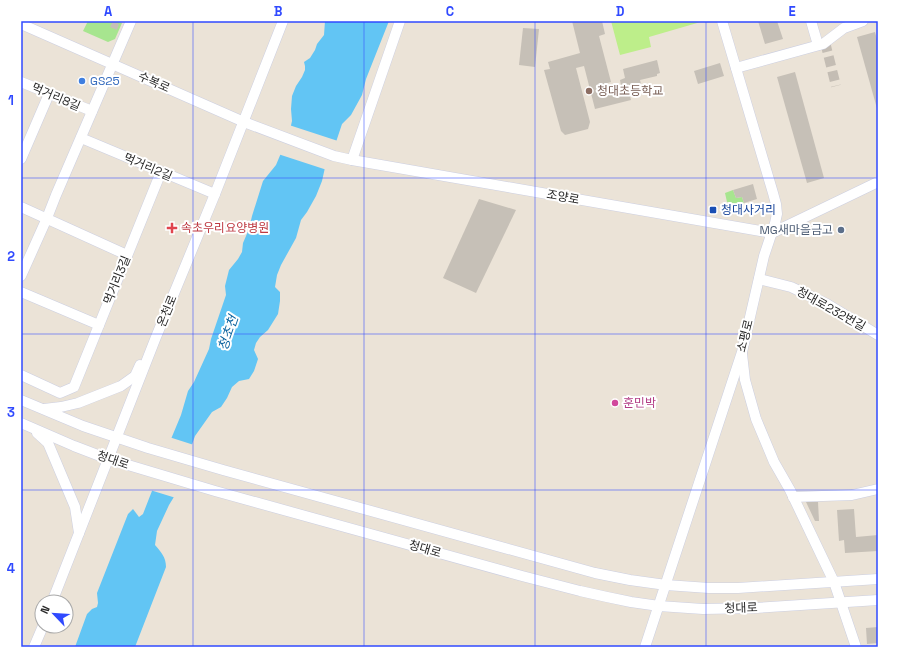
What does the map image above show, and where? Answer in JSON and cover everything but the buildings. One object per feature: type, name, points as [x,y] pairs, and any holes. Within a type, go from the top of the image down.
[{"type":"street","points":[[21,276],[131,21]]},
{"type":"street","name":"온천로","points":[[55,594],[156,337],[244,122],[283,21]]},
{"type":"street","points":[[352,160],[400,21]]},
{"type":"street","name":"소평로","points":[[646,647],[742,352],[764,256],[777,214],[776,204],[722,21]]},
{"type":"street","points":[[811,21],[818,46]]},
{"type":"street","points":[[736,68],[818,46],[823,44],[844,28],[863,21]]},
{"type":"street","name":"수복로","points":[[21,24],[244,122]]},
{"type":"street","name":"먹거리8길","points":[[21,82],[92,111]]},
{"type":"street","points":[[21,159],[24,144],[49,94]]},
{"type":"street","name":"조양로","points":[[244,122],[334,156],[352,160],[772,233]]},
{"type":"street","name":"먹거리2길","points":[[81,138],[215,194]]},
{"type":"street","name":"먹거리3길","points":[[21,375],[60,393],[74,387],[161,172]]},
{"type":"street","points":[[772,233],[878,182]]},
{"type":"street","points":[[21,207],[128,255]]},
{"type":"street","name":"청대로232번길","points":[[759,279],[791,287],[827,304],[878,335]]},
{"type":"street","points":[[21,292],[99,325]]},
{"type":"street","points":[[42,409],[78,403],[121,386],[135,376],[156,337]]},
{"type":"street","points":[[742,352],[745,380],[756,419],[774,462],[793,497],[834,582],[856,647]]},
{"type":"street","name":"청대로","points":[[21,400],[83,426],[148,448],[222,470],[595,573],[666,585],[709,588],[738,588],[878,579]]},
{"type":"street","name":"청대로","points":[[21,423],[108,459],[214,491],[580,591],[631,602],[692,609],[725,609],[840,601],[878,600]]},
{"type":"street","points":[[32,428],[48,443],[75,507],[79,533]]},
{"type":"street","points":[[793,497],[852,495],[878,488]]},
{"type":"street","points":[[34,647],[40,634]]},
{"type":"green space","points":[[88,21],[116,21],[122,23],[115,39],[108,42],[83,31]]},
{"type":"green space","points":[[611,21],[704,21],[649,37],[651,47],[620,55]]},
{"type":"green space","points":[[733,190],[736,198],[742,197],[744,203],[737,204],[727,202],[725,193]]},
{"type":"water","name":"청초천","points":[[325,21],[389,21],[366,79],[362,95],[351,115],[342,124],[334,148],[326,163],[322,181],[316,196],[301,220],[296,238],[277,275],[275,287],[280,292],[278,314],[268,330],[256,343],[254,350],[258,359],[254,371],[249,379],[239,381],[232,387],[221,407],[212,412],[195,436],[180,487],[169,505],[157,531],[155,545],[164,557],[166,567],[135,647],[75,647],[87,614],[92,609],[97,607],[97,593],[128,514],[133,509],[139,517],[143,514],[157,478],[161,463],[181,415],[188,391],[194,382],[209,349],[226,295],[225,286],[229,270],[242,252],[243,243],[249,229],[263,181],[276,165],[289,134],[292,121],[292,96],[305,70],[304,62],[310,58],[317,44],[324,35]]},
{"type":"pier","points":[[289,125],[338,141],[328,163],[327,170],[278,154],[284,142]]},
{"type":"pier","points":[[169,437],[194,445],[182,488],[176,498],[150,490],[158,472],[159,462]]},
{"type":"tunnel","points":[[825,42],[836,86]]},
{"type":"place","name":"GS25","points":[[82,81]]},
{"type":"place","name":"청대초등학교","points":[[589,91]]},
{"type":"place","name":"청대사거리","points":[[713,210]]},
{"type":"place","name":"속초우리요양병원","points":[[172,228]]},
{"type":"place","name":"MG새마을금고","points":[[841,230]]},
{"type":"place","name":"훈민박","points":[[615,403]]}]
